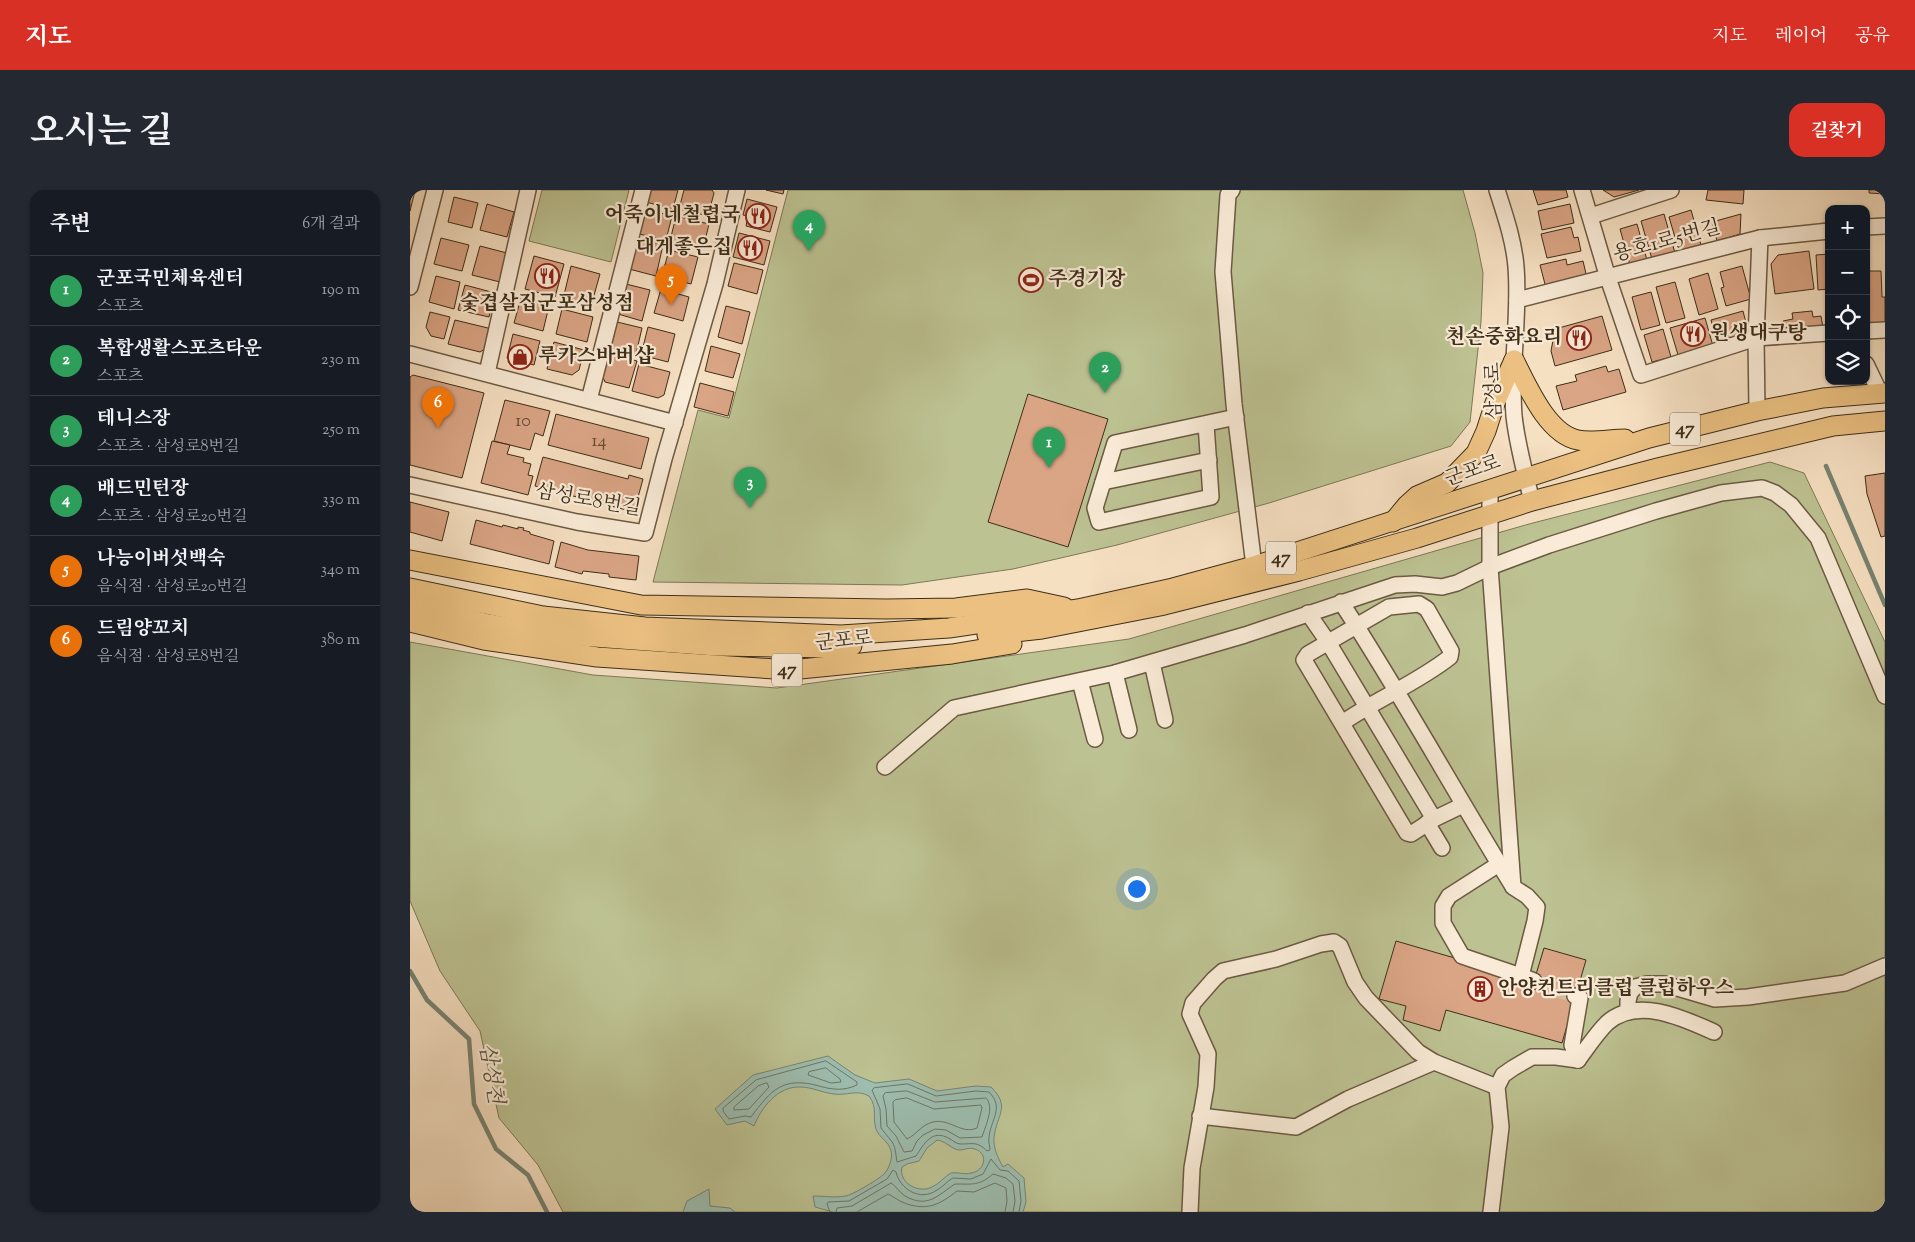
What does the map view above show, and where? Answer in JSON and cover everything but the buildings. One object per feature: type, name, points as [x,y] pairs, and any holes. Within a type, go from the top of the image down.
[{"type":"main road","points":[[1514,360],[1544,413],[1554,425],[1568,436],[1579,441],[1649,438]]},
{"type":"main road","points":[[1393,522],[1417,496],[1447,483],[1476,453],[1514,360]]},
{"type":"main road","name":"군포로","points":[[410,588],[543,616],[645,627],[841,635],[948,628],[1078,609],[1172,588],[1254,566],[1649,438],[1758,411],[1823,398],[1882,393]]},
{"type":"main road","name":"군포로","points":[[410,604],[484,623],[540,633],[697,645],[830,648],[1042,630],[1160,606],[1299,570],[1417,538],[1466,521],[1532,502],[1658,468],[1833,426],[1885,421]]},
{"type":"main road","points":[[1299,570],[1309,558],[1371,537],[1374,535],[1371,529]]},
{"type":"main road","name":"군포로","points":[[410,560],[641,605],[886,609],[946,608],[1026,599],[1078,609]]},
{"type":"main road","name":"군포로","points":[[410,622],[484,640],[597,657],[790,670],[952,654],[1036,640],[1129,622],[1160,606]]},
{"type":"street","points":[[410,287],[435,190]]},
{"type":"street","points":[[487,374],[528,190]]},
{"type":"street","points":[[589,400],[643,190]]},
{"type":"street","points":[[410,354],[675,423],[712,293],[737,190]]},
{"type":"street","name":"삼성로","points":[[1496,190],[1510,233],[1516,267],[1514,416],[1532,502]]},
{"type":"street","points":[[1582,190],[1608,278],[1641,374],[1756,338],[1825,334]]},
{"type":"street","points":[[1590,216],[1671,190]]},
{"type":"street","points":[[1226,192],[1223,272],[1236,417],[1254,566]]},
{"type":"street","points":[[1870,227],[1885,226]]},
{"type":"street","name":"용호1로5번길","points":[[1517,300],[1760,238],[1825,231]]},
{"type":"street","points":[[1758,411],[1756,338],[1760,238]]},
{"type":"street","points":[[1870,331],[1885,330]]},
{"type":"street","points":[[1870,371],[1882,393]]},
{"type":"street","points":[[1206,424],[1211,497],[1099,522],[1095,508],[1116,443],[1236,417]]},
{"type":"street","name":"삼성로8번길","points":[[410,485],[577,522],[645,533],[675,423]]},
{"type":"street","points":[[1104,482],[1208,460]]},
{"type":"street","points":[[885,767],[954,708],[1080,681],[1152,663],[1245,635],[1341,602],[1404,584],[1442,587],[1457,583],[1490,567],[1549,545],[1656,511],[1721,493],[1762,488],[1775,493],[1791,505],[1818,538],[1885,696]]},
{"type":"street","points":[[1490,489],[1490,567],[1513,888]]},
{"type":"street","points":[[1341,602],[1398,691],[1463,804],[1499,864],[1513,888],[1527,896],[1536,907],[1528,978],[1462,956],[1443,923],[1443,906],[1449,896],[1499,864]]},
{"type":"street","points":[[1342,723],[1367,706],[1398,691],[1450,657],[1451,651],[1427,609],[1418,604],[1389,607],[1308,654],[1304,660],[1406,833],[1411,834],[1430,821],[1463,804]]},
{"type":"street","points":[[1308,613],[1367,706],[1430,821],[1442,848]]},
{"type":"street","points":[[1152,663],[1165,720]]},
{"type":"street","points":[[1115,673],[1129,730]]},
{"type":"street","points":[[1080,681],[1095,739]]},
{"type":"street","points":[[1190,1212],[1192,1168],[1206,1087],[1208,1054],[1190,1014],[1193,1003],[1223,971],[1276,959],[1321,944],[1334,942],[1340,946],[1355,982],[1366,998],[1418,1052],[1434,1062],[1496,1087]]},
{"type":"street","points":[[1628,1012],[1630,993],[1635,987],[1647,984],[1664,984],[1715,1000],[1845,983],[1885,966]]},
{"type":"street","points":[[1575,996],[1580,998],[1572,1045],[1578,1060]]},
{"type":"street","points":[[1578,1060],[1606,1024],[1615,1017],[1628,1012],[1645,1010],[1665,1013],[1714,1032]]},
{"type":"street","points":[[1491,1212],[1501,1127],[1496,1087],[1503,1076],[1532,1057],[1556,1057],[1578,1060]]},
{"type":"street","points":[[1200,1116],[1296,1127],[1348,1099],[1434,1062]]},
{"type":"green space","points":[[542,190],[629,190],[611,262],[529,241]]},
{"type":"green space","points":[[788,190],[1463,190],[1475,233],[1483,273],[1481,322],[1470,422],[1451,446],[1269,503],[1117,545],[1013,569],[902,585],[653,582],[698,410],[729,418]]},
{"type":"green space","points":[[1770,462],[1804,473],[1885,642],[1885,1212],[563,1212],[538,1165],[499,1118],[480,1031],[440,971],[410,901],[410,642],[593,675],[777,688],[1129,639],[1529,524]]},
{"type":"water","points":[[828,1056],[855,1075],[875,1083],[909,1079],[937,1091],[976,1086],[991,1087],[997,1094],[1002,1106],[994,1137],[995,1149],[1003,1167],[1008,1164],[1024,1178],[1026,1202],[1023,1212],[833,1212],[815,1207],[813,1196],[837,1197],[848,1195],[878,1179],[888,1168],[891,1160],[891,1151],[876,1129],[872,1100],[869,1096],[860,1093],[839,1094],[804,1087],[792,1088],[771,1099],[761,1112],[754,1126],[745,1121],[727,1125],[715,1109],[753,1075]],"holes":[[[937,1140],[959,1150],[973,1148],[979,1151],[984,1158],[982,1166],[976,1172],[969,1174],[951,1173],[935,1186],[927,1189],[911,1186],[903,1178],[902,1167],[919,1161],[927,1148]]]},
{"type":"water","points":[[709,1189],[710,1206],[730,1208],[735,1212],[683,1212],[687,1201]]},
{"type":"waterway","points":[[1826,466],[1885,605]]},
{"type":"waterway","name":"삼성천","points":[[410,971],[427,1000],[469,1039],[474,1104],[496,1149],[528,1175],[547,1212]]},
{"type":"tunnel","points":[[1534,981],[1575,996]]},
{"type":"place","name":"어죽이네철렵국","points":[[758,216]]},
{"type":"place","name":"대게좋은집","points":[[750,248]]},
{"type":"place","name":"배드민턴장","points":[[809,251]]},
{"type":"place","name":"숯겹살집군포삼성점","points":[[547,276]]},
{"type":"place","name":"주경기장","points":[[1031,280]]},
{"type":"place","name":"나능이버섯백숙","points":[[671,305]]},
{"type":"place","name":"원생대구탕","points":[[1693,334]]},
{"type":"place","name":"천손중화요리","points":[[1579,338]]},
{"type":"place","name":"루카스바버샵","points":[[520,357]]},
{"type":"place","name":"복합생활스포츠타운","points":[[1105,393]]},
{"type":"place","name":"드림양꼬치","points":[[438,428]]},
{"type":"place","name":"군포국민체육센터","points":[[1049,468]]},
{"type":"place","name":"테니스장","points":[[750,508]]},
{"type":"place","name":"안양컨트리클럽 클럽하우스","points":[[1480,989]]}]
